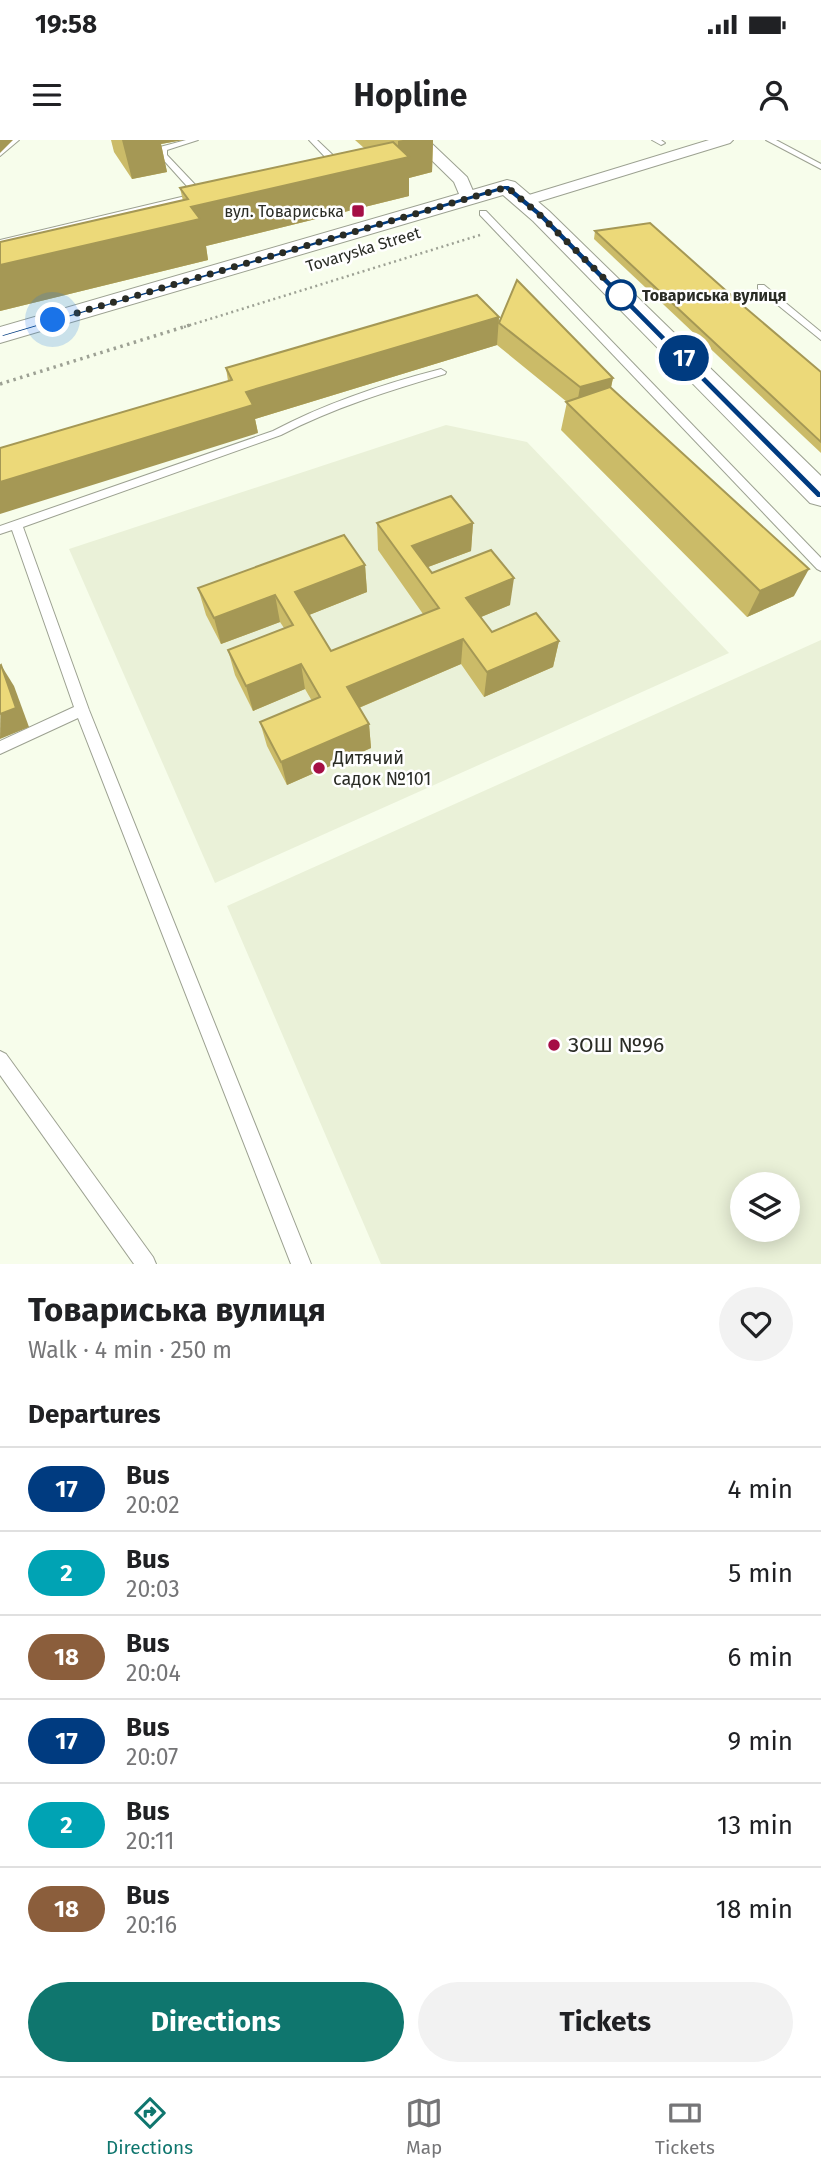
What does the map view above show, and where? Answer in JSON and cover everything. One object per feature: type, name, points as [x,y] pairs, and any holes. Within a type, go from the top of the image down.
[{"type":"street","points":[[419,140],[461,180],[483,214]]},
{"type":"street","name":"Tovaryska Street","points":[[0,358],[483,214],[521,190],[725,140]]},
{"type":"street","points":[[521,190],[821,495]]},
{"type":"street","name":"Tovaryska Street","points":[[0,335],[483,214]]},
{"type":"lane","points":[[0,153],[15,140]]},
{"type":"lane","points":[[194,140],[163,149],[163,155],[200,195]]},
{"type":"lane","points":[[313,140],[333,160],[326,166],[314,169]]},
{"type":"lane","points":[[769,140],[821,167]]},
{"type":"lane","points":[[1,239],[213,192]]},
{"type":"lane","points":[[483,214],[821,566]]},
{"type":"lane","points":[[761,287],[821,337]]},
{"type":"lane","points":[[301,1264],[8,528],[278,433],[311,414],[343,401],[441,372]]},
{"type":"lane","points":[[0,748],[82,710]]},
{"type":"lane","points":[[0,1060],[146,1264]]},
{"type":"path","points":[[0,384],[483,214]]},
{"type":"shaded area","name":"Дитячий садок №101","points":[[446,425],[527,442],[729,653],[215,883],[69,549]]},
{"type":"shaded area","name":"ЗОШ №96","points":[[821,640],[821,1264],[381,1264],[227,906]]},
{"type":"building","points":[[393,142],[409,157],[191,207],[200,219],[0,265],[0,242],[188,199],[180,188]]},
{"type":"building","points":[[650,223],[821,372],[821,442],[595,231]]},
{"type":"building","points":[[517,280],[613,378],[580,387],[499,323]]},
{"type":"building","points":[[477,295],[499,317],[246,392],[253,405],[0,482],[0,448],[232,380],[226,368]]},
{"type":"building","points":[[610,387],[809,569],[760,591],[566,402]]},
{"type":"building","points":[[451,496],[473,523],[412,546],[432,573],[491,550],[514,578],[466,598],[492,632],[536,613],[559,641],[487,672],[463,639],[347,687],[369,724],[281,762],[260,722],[320,697],[301,664],[246,686],[228,650],[293,625],[275,595],[214,618],[198,588],[344,535],[365,565],[295,592],[331,651],[439,608],[377,523]]},
{"type":"building","points":[[0,666],[16,708],[0,714]]},
{"type":"bus line","name":"17","points":[[0,335],[507,187],[541,216],[821,495]]},
{"type":"place","name":"вул. Товариська","points":[[358,211]]},
{"type":"place","name":"Товариська вулиця","points":[[621,295]]},
{"type":"place","name":"Дитячий садок №101","points":[[319,768]]},
{"type":"place","name":"ЗОШ №96","points":[[554,1045]]},
{"type":"route","points":[[53,320],[507,187],[541,216],[621,295]]}]
